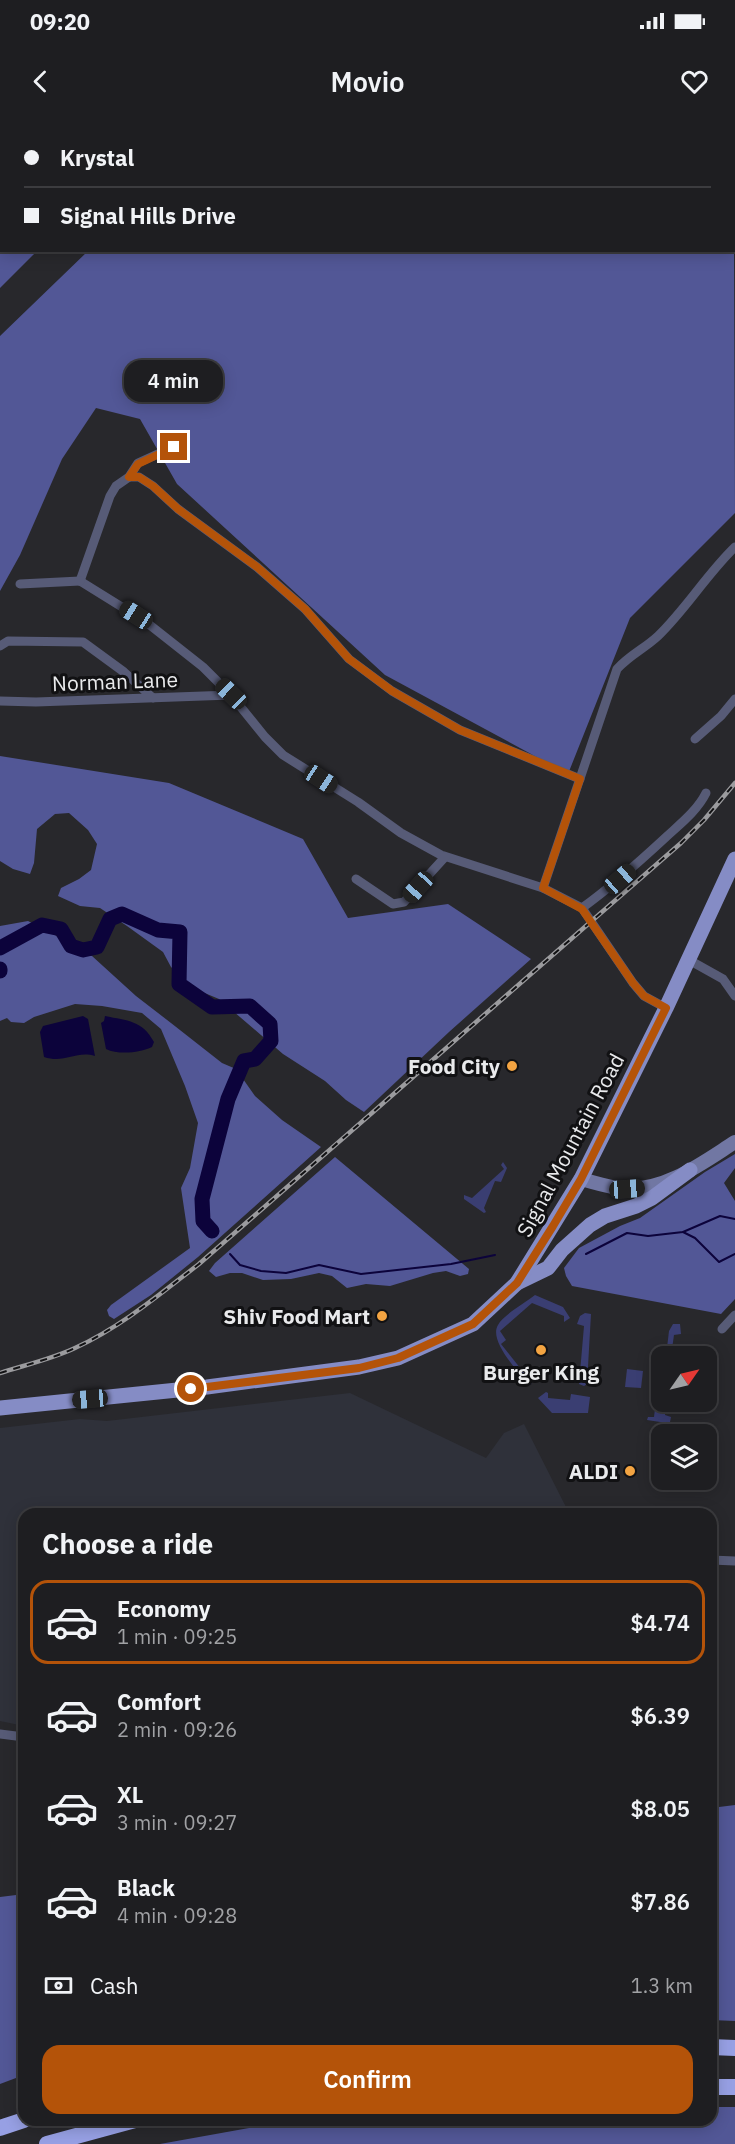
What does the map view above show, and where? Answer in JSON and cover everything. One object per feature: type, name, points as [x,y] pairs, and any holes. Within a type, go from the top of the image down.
[{"type":"highway","points":[[717,2047],[735,2048]]},
{"type":"highway","points":[[717,2087],[735,2087]]},
{"type":"highway","points":[[0,2128],[18,2122]]},
{"type":"highway","points":[[47,2144],[113,2126]]},
{"type":"main road","name":"Signal Mountain Road","points":[[0,1408],[207,1388],[359,1368],[398,1358],[473,1324],[517,1283],[581,1179],[666,1008],[735,858]]},
{"type":"main road","points":[[517,1283],[548,1268],[562,1250],[590,1225],[605,1216],[652,1198],[690,1170],[735,1142]]},
{"type":"main road","points":[[581,1179],[627,1189],[665,1182],[690,1170]]},
{"type":"street","points":[[80,581],[110,496],[116,486],[129,477],[138,464],[174,447]]},
{"type":"street","points":[[129,477],[139,477],[153,486],[178,509],[257,567],[305,609],[349,659],[392,691],[460,730],[580,779]]},
{"type":"street","points":[[543,888],[617,669],[634,653],[658,636],[721,560],[735,547]]},
{"type":"street","points":[[20,584],[80,581],[146,622],[203,667],[231,694],[265,737],[283,754],[358,802],[401,833],[445,857],[543,888],[582,909],[644,996],[666,1008]]},
{"type":"street","points":[[0,646],[8,641],[83,642],[153,698]]},
{"type":"street","name":"Norman Lane","points":[[0,701],[231,694]]},
{"type":"street","points":[[695,739],[721,716],[735,699]]},
{"type":"street","points":[[582,909],[688,817],[706,793]]},
{"type":"street","points":[[356,879],[393,904],[404,902],[445,857]]},
{"type":"street","points":[[689,960],[723,979],[735,996]]},
{"type":"street","points":[[722,1329],[735,1315]]},
{"type":"street","points":[[717,1560],[735,1561]]},
{"type":"street","points":[[0,1734],[18,1736]]},
{"type":"shaded area","points":[[0,252],[36,252],[0,288]]},
{"type":"shaded area","points":[[87,252],[734,252],[735,513],[630,618],[568,774],[385,675],[177,484],[140,419],[96,408],[62,459],[20,555],[0,591],[0,336]]},
{"type":"shaded area","points":[[0,756],[169,783],[303,839],[348,918],[448,904],[531,959],[364,1112],[346,1100],[325,1081],[283,1054],[219,999],[195,989],[171,967],[163,952],[127,926],[100,908],[80,906],[58,896],[61,888],[91,870],[97,844],[88,830],[69,813],[55,814],[37,829],[34,863],[30,874],[13,869],[0,861]]},
{"type":"shaded area","points":[[28,921],[56,935],[72,952],[92,956],[136,996],[222,1063],[236,1069],[255,1096],[282,1120],[321,1147],[198,1257],[151,1295],[114,1319],[109,1316],[107,1310],[111,1305],[190,1248],[181,1188],[190,1168],[198,1123],[161,1029],[142,1013],[75,1004],[34,1017],[24,1023],[11,1022],[7,1018],[0,1021],[0,926]]},
{"type":"shaded area","points":[[83,1016],[88,1019],[95,1056],[82,1055],[58,1059],[44,1057],[40,1032],[43,1026]]},
{"type":"shaded area","points":[[105,1016],[139,1025],[145,1029],[154,1042],[152,1047],[129,1052],[106,1049],[101,1023]]},
{"type":"shaded area","points":[[735,1154],[735,1168],[724,1183],[735,1201],[735,1299],[721,1314],[572,1286],[564,1268],[579,1248],[640,1218],[705,1172]]},
{"type":"shaded area","points":[[335,1157],[469,1269],[468,1274],[460,1276],[446,1271],[390,1286],[366,1284],[347,1288],[332,1276],[319,1273],[291,1279],[263,1280],[242,1273],[230,1273],[216,1277],[209,1271],[215,1263]]},
{"type":"shaded area","points":[[503,1162],[507,1168],[501,1182],[495,1181],[484,1213],[464,1199],[464,1195],[472,1198],[504,1169],[501,1165]]},
{"type":"shaded area","points":[[535,1295],[563,1307],[570,1318],[564,1322],[564,1316],[532,1303],[500,1331],[506,1340],[501,1344],[532,1383],[529,1386],[501,1348],[496,1332],[504,1317]]},
{"type":"shaded area","points":[[585,1313],[591,1314],[587,1384],[584,1386],[579,1384],[584,1326],[577,1324],[580,1316]]},
{"type":"shaded area","points":[[673,1324],[680,1324],[681,1334],[674,1335],[672,1346],[667,1346],[669,1331]]},
{"type":"shaded area","points":[[627,1369],[643,1371],[641,1388],[625,1387]]},
{"type":"shaded area","points":[[546,1392],[548,1398],[570,1400],[571,1394],[590,1397],[588,1413],[552,1413],[538,1398]]},
{"type":"shaded area","points":[[350,1393],[486,1458],[504,1433],[524,1424],[566,1508],[18,1508],[18,1725],[0,1721],[0,1428],[80,1419],[107,1421]]},
{"type":"shaded area","points":[[655,1412],[665,1412],[665,1415],[671,1417],[670,1422],[667,1423],[647,1420],[648,1417],[654,1417]]},
{"type":"shaded area","points":[[735,1805],[735,2021],[717,2020],[717,1807]]},
{"type":"shaded area","points":[[18,1895],[18,2077],[0,2084],[0,1897]]},
{"type":"shaded area","points":[[717,2107],[735,2107],[735,2144],[160,2144],[260,2126],[717,2126]]},
{"type":"waterway","points":[[0,948],[42,925],[61,929],[71,946],[83,950],[97,947],[110,919],[122,914],[158,930],[180,932],[179,984],[212,1007],[250,1006],[270,1024],[271,1041],[255,1059],[244,1061],[228,1099],[202,1199],[203,1221],[212,1231]]},
{"type":"waterway","points":[[586,1254],[627,1233],[648,1236],[683,1232],[720,1216],[735,1219]]},
{"type":"waterway","points":[[683,1232],[695,1238],[719,1262],[735,1254]]},
{"type":"waterway","points":[[230,1254],[240,1265],[261,1271],[286,1273],[319,1265],[361,1274],[451,1264],[495,1255]]},
{"type":"railway","points":[[0,1373],[57,1355],[92,1340],[140,1309],[199,1264],[681,843],[735,783]]},
{"type":"place","name":"Food City","points":[[512,1066]]},
{"type":"place","name":"Shiv Food Mart","points":[[382,1316]]},
{"type":"place","name":"Burger King","points":[[541,1350]]},
{"type":"place","name":"ALDI","points":[[630,1471]]},
{"type":"route","points":[[174,447],[138,464],[129,477],[139,477],[153,486],[178,509],[257,567],[305,609],[349,659],[392,691],[460,730],[580,779],[543,888],[582,909],[644,996],[666,1008],[581,1179],[553,1226],[513,1288],[473,1324],[398,1358],[359,1368],[191,1389]]}]
